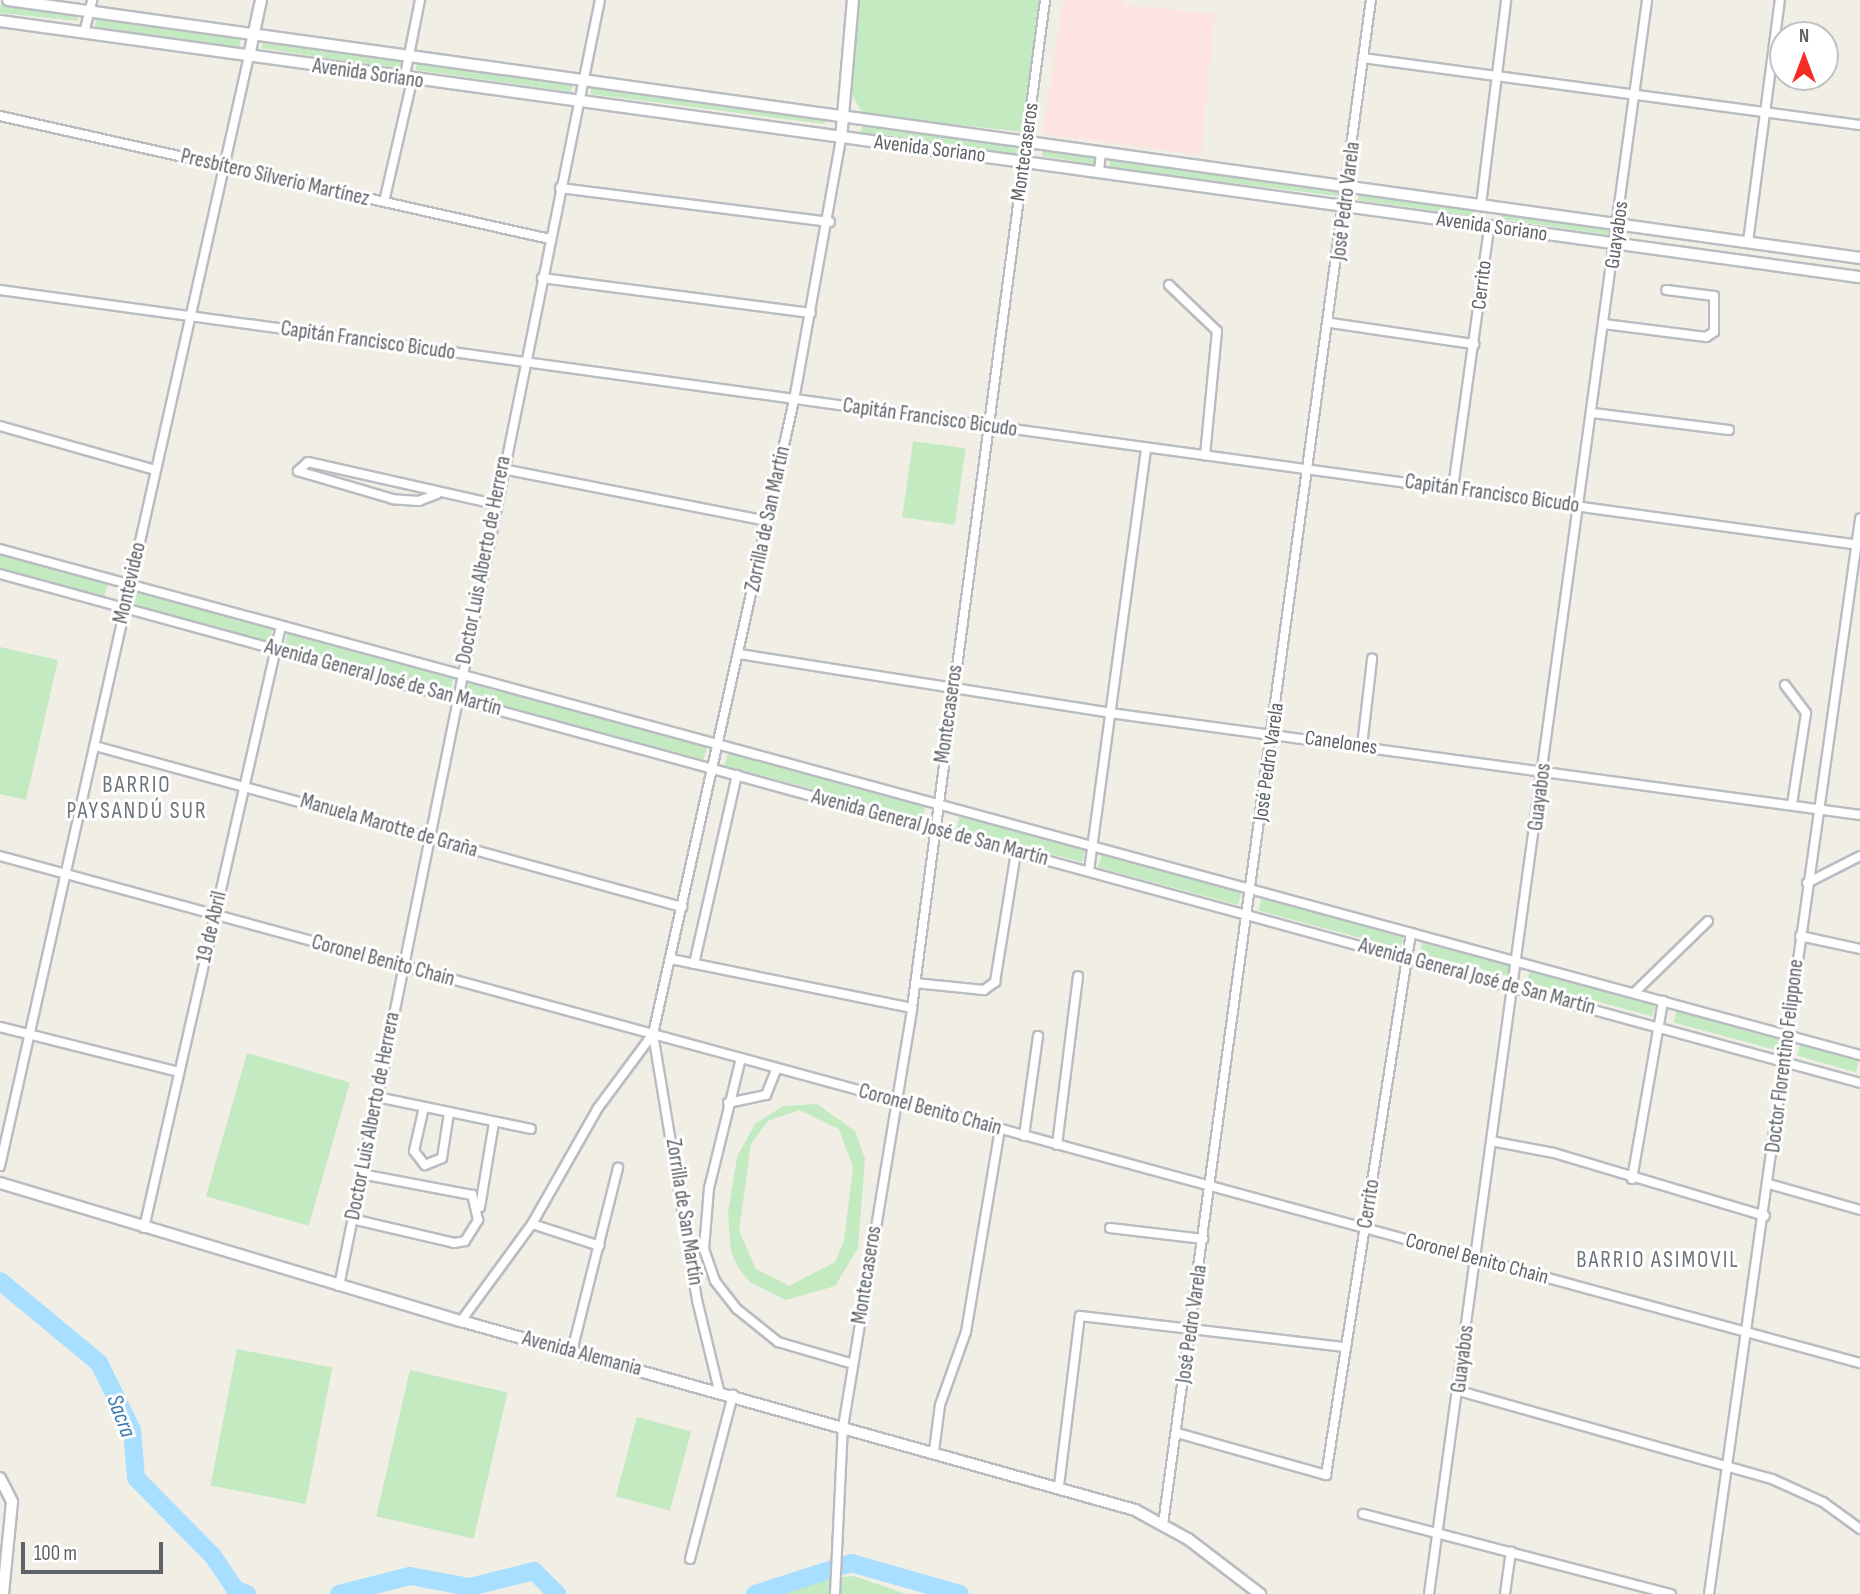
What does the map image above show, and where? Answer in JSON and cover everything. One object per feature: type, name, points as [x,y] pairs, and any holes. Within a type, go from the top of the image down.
[{"type":"street","name":"Avenida Soriano","points":[[9,0],[90,5],[254,34],[1860,258]]},
{"type":"street","name":"Montevideo","points":[[0,1166],[261,0]]},
{"type":"street","points":[[384,202],[408,81],[409,56],[420,0]]},
{"type":"street","name":"Doctor Luis Alberto de Herrera","points":[[339,1286],[502,469],[600,0]]},
{"type":"street","name":"Zorrilla de San Martín","points":[[719,1390],[697,1300],[653,1034],[720,746],[830,222],[841,139],[853,0]]},
{"type":"street","name":"Montecaseros","points":[[835,1594],[840,1582],[843,1427],[912,1008],[937,802],[1045,0]]},
{"type":"street","name":"José Pedro Varela","points":[[1163,1524],[1312,467],[1371,0]]},
{"type":"street","name":"Cerrito","points":[[1453,488],[1489,227],[1481,205],[1506,0]]},
{"type":"street","name":"Guayabos","points":[[1429,1594],[1459,1391],[1474,1260],[1516,985],[1647,0]]},
{"type":"street","points":[[1748,242],[1780,0]]},
{"type":"street","points":[[85,33],[90,5]]},
{"type":"street","name":"Avenida Soriano","points":[[0,21],[408,81],[1024,161],[1860,277]]},
{"type":"street","points":[[1363,58],[1860,125]]},
{"type":"street","name":"Presbítero Silverio Martínez","points":[[0,116],[550,239]]},
{"type":"street","points":[[1099,172],[1101,153]]},
{"type":"street","points":[[560,188],[830,222]]},
{"type":"street","points":[[542,278],[811,313]]},
{"type":"street","points":[[1169,285],[1217,331],[1205,455]]},
{"type":"street","name":"Capitán Francisco Bicudo","points":[[0,290],[1146,448],[1312,467],[1858,545]]},
{"type":"street","points":[[1604,324],[1706,337],[1714,332],[1714,296],[1666,290]]},
{"type":"street","points":[[1331,323],[1474,344]]},
{"type":"street","points":[[1593,413],[1728,430]]},
{"type":"street","points":[[0,426],[155,470]]},
{"type":"street","points":[[1088,872],[1146,448]]},
{"type":"street","points":[[437,494],[419,501],[393,499],[298,471],[309,462],[437,494],[495,505]]},
{"type":"street","points":[[502,469],[768,521]]},
{"type":"street","name":"Doctor Florentino Felippone","points":[[1710,1594],[1765,1216],[1782,1062],[1817,809],[1860,519]]},
{"type":"street","name":"Avenida General José de San Martín","points":[[0,549],[1860,1055]]},
{"type":"street","name":"Avenida General José de San Martín","points":[[0,574],[715,768],[1406,960],[1516,985],[1860,1083]]},
{"type":"street","name":"19 de Abril","points":[[144,1228],[281,626]]},
{"type":"street","name":"Canelones","points":[[739,654],[952,690],[1110,713],[1273,733],[1860,815]]},
{"type":"street","points":[[1362,746],[1372,659]]},
{"type":"street","points":[[1785,685],[1805,713],[1792,805]]},
{"type":"street","name":"Manuela Marotte de Graña","points":[[95,746],[243,784],[682,907]]},
{"type":"street","points":[[694,964],[737,775]]},
{"type":"street","points":[[915,983],[984,990],[995,982],[1016,852]]},
{"type":"street","name":"Coronel Benito Chain","points":[[0,856],[1366,1228],[1474,1260],[1860,1363]]},
{"type":"street","points":[[1807,883],[1860,856]]},
{"type":"street","points":[[1634,993],[1708,921]]},
{"type":"street","name":"Cerrito","points":[[1177,1433],[1326,1475],[1411,933]]},
{"type":"street","points":[[1800,936],[1860,949]]},
{"type":"street","points":[[671,958],[912,1008]]},
{"type":"street","points":[[1057,1145],[1078,976]]},
{"type":"street","points":[[1632,1179],[1663,1001]]},
{"type":"street","points":[[0,1027],[179,1072]]},
{"type":"street","name":"Zorrilla de San Martín","points":[[461,1321],[532,1224],[598,1108],[653,1034]]},
{"type":"street","points":[[1024,1136],[1038,1036]]},
{"type":"street","points":[[741,1058],[709,1188],[705,1249],[715,1281],[737,1309],[778,1342],[853,1364]]},
{"type":"street","points":[[728,1103],[766,1095],[777,1068]]},
{"type":"street","points":[[377,1097],[531,1129]]},
{"type":"street","points":[[424,1107],[414,1151],[425,1165],[442,1158],[449,1112]]},
{"type":"street","points":[[352,1220],[454,1243],[475,1231],[494,1122]]},
{"type":"street","points":[[934,1451],[940,1405],[966,1332],[1000,1129]]},
{"type":"street","points":[[1491,1142],[1765,1216]]},
{"type":"street","points":[[572,1351],[618,1168]]},
{"type":"street","points":[[361,1174],[472,1195],[480,1208]]},
{"type":"street","name":"Avenida Alemania","points":[[0,1183],[461,1321],[719,1390],[1059,1486],[1163,1524],[1260,1594]]},
{"type":"street","points":[[1769,1184],[1860,1210]]},
{"type":"street","points":[[532,1224],[600,1246]]},
{"type":"street","points":[[1110,1228],[1203,1239]]},
{"type":"street","points":[[1059,1486],[1080,1316],[1346,1347]]},
{"type":"street","points":[[1459,1391],[1800,1490],[1860,1529]]},
{"type":"street","points":[[690,1559],[733,1395]]},
{"type":"street","points":[[0,1478],[12,1502],[3,1594]]},
{"type":"street","points":[[1363,1514],[1438,1531],[1671,1594]]},
{"type":"street","points":[[1505,1594],[1511,1551]]},
{"type":"shaded area","points":[[1063,0],[1123,0],[1123,5],[1215,14],[1201,155],[1043,134]]},
{"type":"green space","points":[[860,0],[1041,0],[1025,132],[864,115],[846,85]]},
{"type":"green space","points":[[0,5],[76,16],[79,21],[0,13]]},
{"type":"green space","points":[[96,19],[241,39],[239,47],[95,27]]},
{"type":"green space","points":[[263,39],[403,61],[402,70],[262,48]]},
{"type":"green space","points":[[417,61],[572,83],[571,92],[416,70]]},
{"type":"green space","points":[[592,85],[825,120],[825,124],[590,94]]},
{"type":"green space","points":[[862,124],[1018,146],[1017,154],[861,132]]},
{"type":"green space","points":[[1043,150],[1100,158],[1099,165],[1042,156]]},
{"type":"green space","points":[[1110,160],[1339,188],[1338,196],[1109,168]]},
{"type":"green space","points":[[1359,193],[1474,209],[1473,216],[1358,200]]},
{"type":"green space","points":[[1502,213],[1611,228],[1610,235],[1501,219]]},
{"type":"green space","points":[[913,441],[965,448],[955,525],[902,517]]},
{"type":"green space","points":[[0,554],[108,583],[104,598],[0,571]]},
{"type":"green space","points":[[137,591],[273,627],[269,643],[133,606]]},
{"type":"green space","points":[[288,632],[454,677],[450,691],[284,646]]},
{"type":"green space","points":[[0,647],[58,660],[26,800],[0,794]]},
{"type":"green space","points":[[469,681],[708,745],[704,759],[465,695]]},
{"type":"green space","points":[[728,752],[926,805],[922,819],[724,766]]},
{"type":"green space","points":[[960,815],[1086,849],[1082,862],[956,829]]},
{"type":"green space","points":[[1102,853],[1242,891],[1238,905],[1098,867]]},
{"type":"green space","points":[[1262,897],[1404,935],[1400,949],[1258,911]]},
{"type":"green space","points":[[1423,941],[1511,963],[1508,976],[1420,954]]},
{"type":"green space","points":[[1530,970],[1656,1004],[1652,1016],[1527,983]]},
{"type":"green space","points":[[1677,1009],[1780,1037],[1777,1050],[1673,1023]]},
{"type":"green space","points":[[1801,1042],[1860,1059],[1856,1072],[1797,1055]]},
{"type":"green space","points":[[247,1053],[350,1082],[309,1226],[206,1196]]},
{"type":"green space","points":[[817,1104],[855,1131],[865,1159],[858,1248],[835,1286],[786,1300],[751,1283],[739,1269],[731,1252],[728,1213],[737,1157],[755,1124],[783,1106]],"holes":[[[799,1110],[839,1129],[853,1167],[844,1241],[835,1262],[789,1286],[756,1269],[739,1231],[751,1144],[768,1121]]]},
{"type":"green space","points":[[237,1349],[332,1368],[306,1504],[210,1485]]},
{"type":"green space","points":[[410,1370],[507,1392],[474,1539],[376,1516]]},
{"type":"green space","points":[[637,1417],[691,1431],[670,1511],[616,1496]]},
{"type":"green space","points":[[854,1576],[906,1594],[779,1594],[834,1578]]},
{"type":"waterway","name":"Sacra","points":[[0,1281],[99,1363],[132,1430],[136,1478],[213,1556],[235,1589],[247,1594]]},
{"type":"waterway","name":"Sacra","points":[[755,1594],[851,1563],[960,1594]]},
{"type":"waterway","name":"Sacra","points":[[339,1594],[410,1576],[470,1587],[534,1571],[557,1594]]},
{"type":"district","name":"BARRIO PAYSANDÚ SUR","points":[[137,798]]},
{"type":"district","name":"BARRIO ASIMOVIL","points":[[1658,1260]]}]
